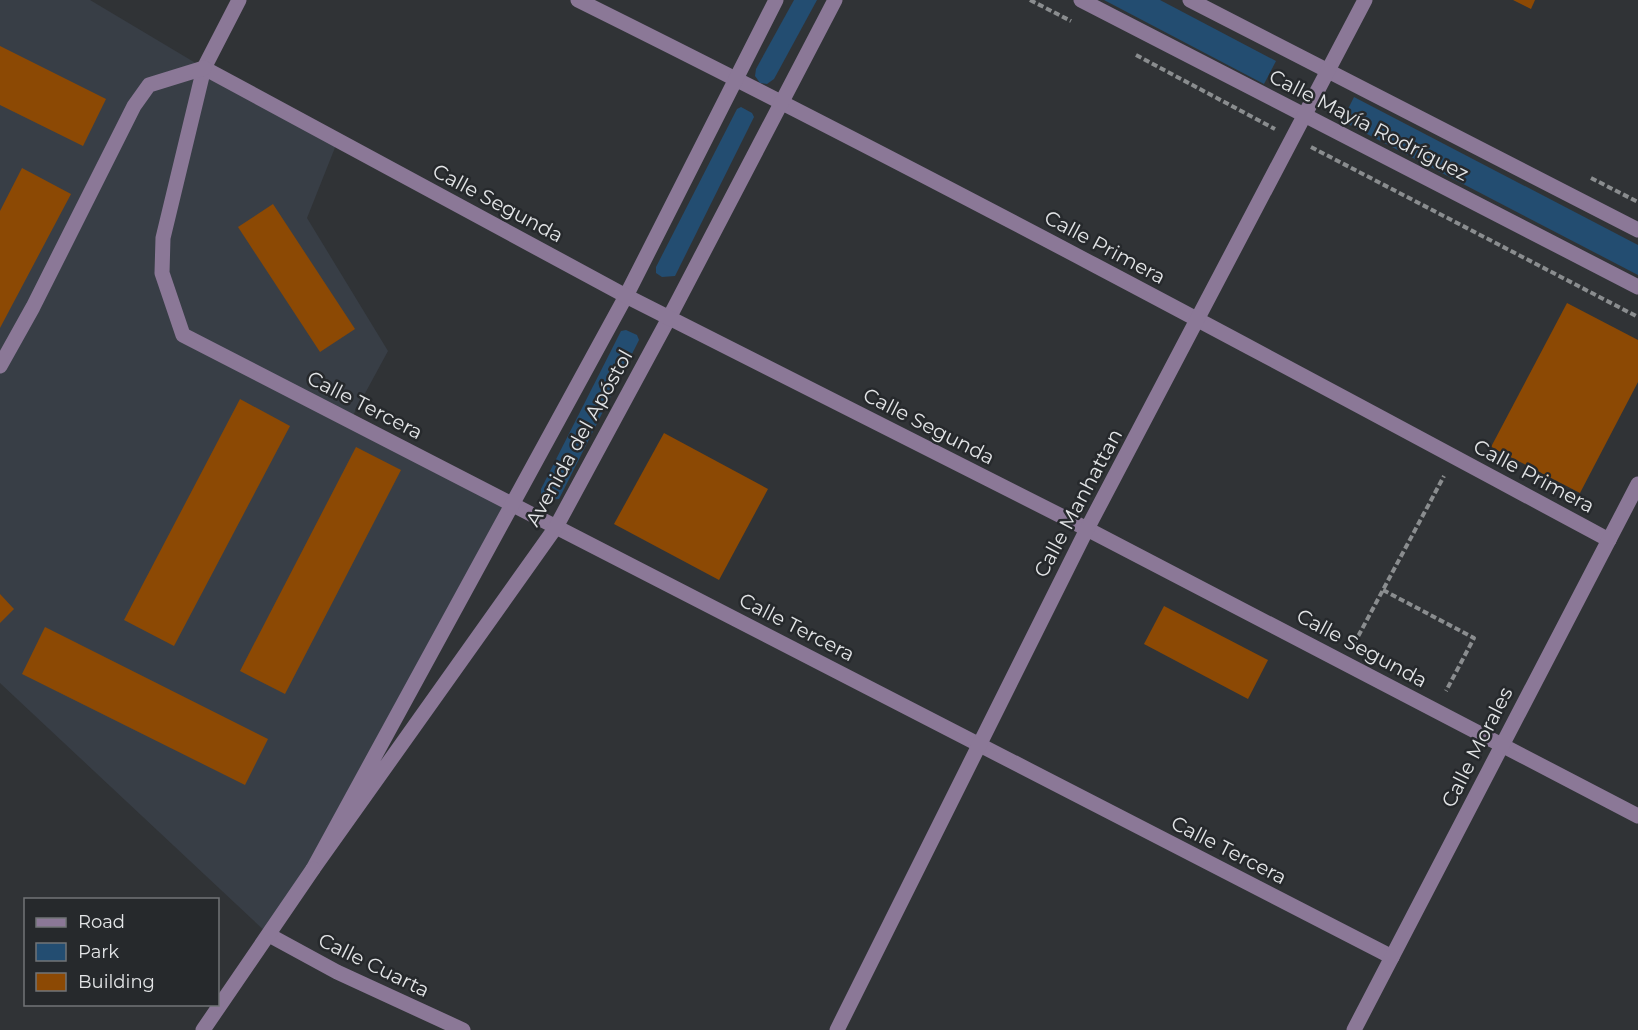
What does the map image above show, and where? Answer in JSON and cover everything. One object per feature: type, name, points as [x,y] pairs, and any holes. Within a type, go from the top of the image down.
[{"type":"street","points":[[0,366],[33,307],[134,106],[149,85],[204,68],[239,0]]},
{"type":"street","name":"Calle Primera","points":[[578,0],[735,78],[1198,320],[1609,540]]},
{"type":"street","name":"Avenida del Apóstol","points":[[313,869],[626,296],[776,0]]},
{"type":"street","name":"Avenida del Apóstol","points":[[203,1030],[313,869],[556,527],[669,318],[835,0]]},
{"type":"street","name":"Calle Mayía Rodríguez","points":[[1081,0],[1638,287]]},
{"type":"street","name":"Calle Mayía Rodríguez","points":[[1190,0],[1638,230]]},
{"type":"street","name":"Calle Manhattan","points":[[837,1030],[978,744],[1365,0]]},
{"type":"street","name":"Calle Segunda","points":[[204,68],[626,296],[1088,530],[1638,816]]},
{"type":"street","name":"Calle Tercera","points":[[204,68],[163,238],[162,273],[183,335],[1392,957]]},
{"type":"street","name":"Calle Morales","points":[[1354,1030],[1638,484]]},
{"type":"street","name":"Calle Cuarta","points":[[269,934],[337,972],[463,1030]]},
{"type":"path","points":[[1030,0],[1072,22]]},
{"type":"path","points":[[1125,50],[1638,317]]},
{"type":"path","points":[[1344,663],[1454,457]]},
{"type":"path","points":[[1383,590],[1474,638],[1435,710]]},
{"type":"shaded area","points":[[0,0],[90,0],[204,68],[338,140],[307,218],[388,351],[350,421],[513,505],[269,935],[0,683]]},
{"type":"green space","points":[[794,0],[817,0],[774,79],[767,84],[760,83],[755,76],[756,69]]},
{"type":"green space","points":[[1104,0],[1160,0],[1276,61],[1264,84]]},
{"type":"green space","points":[[1354,97],[1638,245],[1638,275],[1342,121]]},
{"type":"green space","points":[[741,107],[752,113],[754,117],[675,276],[662,277],[656,273],[656,267],[737,109]]},
{"type":"green space","points":[[626,330],[637,335],[639,340],[559,499],[546,500],[541,495],[541,489],[621,331]]},
{"type":"building","points":[[1513,0],[1535,0],[1531,9]]},
{"type":"building","points":[[0,46],[106,99],[83,146],[0,105]]},
{"type":"building","points":[[22,168],[71,194],[0,328],[0,211]]},
{"type":"building","points":[[273,204],[355,329],[320,352],[238,227]]},
{"type":"building","points":[[1567,303],[1638,340],[1638,382],[1580,493],[1491,447]]},
{"type":"building","points":[[240,399],[290,426],[174,646],[124,620]]},
{"type":"building","points":[[664,433],[768,489],[719,580],[614,524]]},
{"type":"building","points":[[356,447],[401,470],[285,694],[240,671]]},
{"type":"building","points":[[0,594],[14,609],[0,623]]},
{"type":"building","points":[[1164,606],[1268,660],[1248,699],[1144,644]]},
{"type":"building","points":[[45,627],[268,739],[245,785],[22,674]]}]
